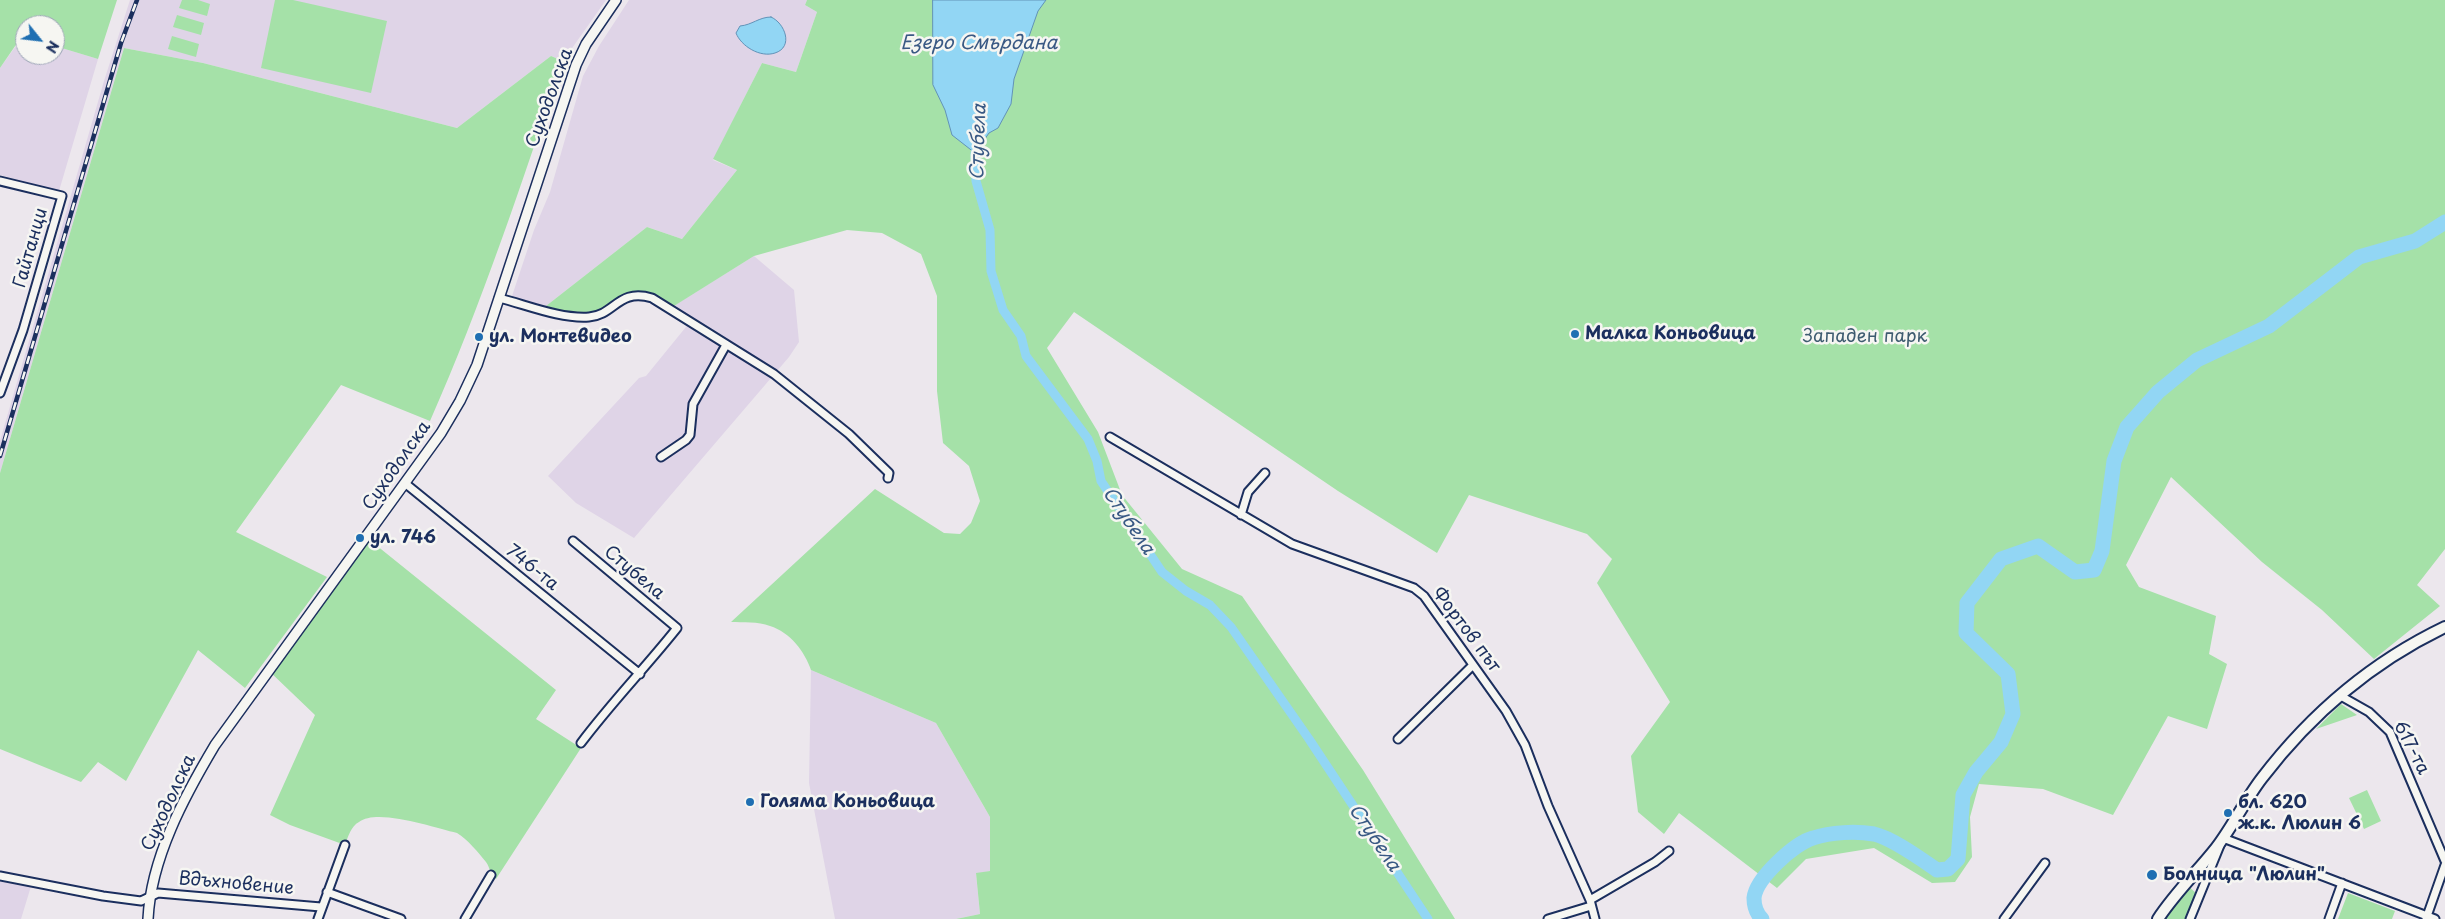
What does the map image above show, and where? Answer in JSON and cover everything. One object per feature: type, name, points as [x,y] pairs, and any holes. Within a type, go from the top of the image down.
[{"type":"main road","points":[[2158,919],[2168,904],[2223,838],[2266,774],[2297,737],[2339,695],[2383,662],[2445,627]]},
{"type":"street","name":"Суходолска","points":[[148,919],[149,897],[162,854],[193,782],[215,745],[406,484],[460,401],[477,365],[576,65],[586,44],[616,0]]},
{"type":"street","name":"Гайтанци","points":[[0,181],[62,196],[23,330],[0,394]]},
{"type":"street","points":[[499,298],[568,316],[589,317],[595,316],[627,296],[642,295],[665,305],[726,346],[774,374],[849,434],[889,473],[888,478]]},
{"type":"street","points":[[661,457],[686,440],[690,435],[693,404],[726,346]]},
{"type":"street","name":"Фортов път","points":[[1110,437],[1292,544],[1414,588],[1424,596],[1506,711],[1525,745],[1548,806],[1591,903],[1595,919]]},
{"type":"street","points":[[1241,515],[1248,492],[1264,473]]},
{"type":"street","name":"746-та","points":[[406,484],[640,674]]},
{"type":"street","name":"Стубела","points":[[572,540],[677,628],[640,674]]},
{"type":"street","points":[[1398,739],[1473,665]]},
{"type":"street","points":[[581,743],[611,704],[640,674]]},
{"type":"street","name":"617-та","points":[[2339,695],[2369,712],[2390,732],[2445,861]]},
{"type":"street","points":[[2190,919],[2223,838],[2342,883],[2426,918],[2435,919]]},
{"type":"street","points":[[318,919],[345,845]]},
{"type":"street","points":[[1548,919],[1591,903],[1669,851]]},
{"type":"street","points":[[2004,919],[2046,863]]},
{"type":"street","points":[[2426,918],[2445,865]]},
{"type":"street","points":[[464,919],[490,875]]},
{"type":"street","name":"Вдъхновение","points":[[0,876],[103,896],[141,901],[158,893],[321,907]]},
{"type":"street","points":[[2329,919],[2342,883]]},
{"type":"street","points":[[327,892],[401,919]]},
{"type":"shaded area","points":[[130,0],[606,0],[563,61],[551,56],[457,128],[203,63],[124,48],[0,473],[0,441],[104,81]]},
{"type":"shaded area","points":[[629,0],[807,0],[805,5],[817,12],[796,72],[762,63],[713,160],[737,170],[682,239],[647,227],[546,306],[511,299],[534,230],[550,192],[583,76],[599,46]]},
{"type":"shaded area","points":[[15,47],[15,65],[65,65],[65,49],[98,59],[59,191],[0,175],[0,68]]},
{"type":"shaded area","points":[[754,256],[794,290],[799,342],[789,357],[634,538],[576,503],[548,476],[639,378],[646,376],[690,322],[670,308]]},
{"type":"shaded area","points":[[811,670],[936,723],[990,817],[990,871],[976,874],[980,914],[956,919],[835,919],[809,783]]},
{"type":"shaded area","points":[[0,876],[32,883],[21,919],[0,919]]},
{"type":"green space","points":[[0,0],[117,0],[98,59],[65,49],[65,15],[15,15],[15,46],[0,68]]},
{"type":"green space","points":[[182,0],[198,0],[210,4],[207,16],[179,8]]},
{"type":"green space","points":[[275,0],[293,0],[387,21],[371,93],[261,68]]},
{"type":"green space","name":"Западен парк","points":[[807,0],[2445,0],[2445,549],[2417,585],[2440,606],[2374,659],[2322,610],[2262,562],[2171,477],[2126,565],[2139,587],[2216,616],[2209,654],[2227,664],[2207,729],[2168,716],[2113,815],[2043,789],[1979,784],[1970,817],[1972,857],[1955,882],[1932,883],[1874,848],[1806,859],[1777,888],[1679,813],[1664,834],[1638,812],[1631,756],[1670,702],[1597,583],[1612,559],[1587,534],[1469,495],[1437,553],[1338,491],[1074,312],[1047,348],[1098,432],[1122,495],[1182,569],[1242,596],[1363,770],[1455,919],[956,919],[980,914],[976,873],[990,871],[990,817],[936,723],[811,670],[801,650],[790,638],[777,629],[761,623],[731,622],[875,489],[944,533],[960,534],[971,523],[980,501],[969,466],[943,443],[937,391],[937,296],[921,254],[882,233],[847,230],[754,256],[674,306],[656,297],[642,293],[627,295],[596,312],[587,314],[546,306],[647,227],[682,239],[737,170],[713,159],[762,63],[796,72],[817,12],[805,5]]},
{"type":"green space","points":[[177,15],[204,23],[201,35],[173,27]]},
{"type":"green space","points":[[172,36],[199,44],[196,57],[168,49]]},
{"type":"green space","points":[[124,48],[203,63],[457,128],[551,56],[563,61],[484,288],[430,421],[341,385],[236,532],[327,577],[245,688],[198,650],[126,781],[98,762],[81,782],[0,749],[0,473]]},
{"type":"green space","points":[[366,537],[556,690],[536,719],[581,748],[496,879],[480,854],[457,833],[406,820],[379,817],[368,818],[354,826],[345,845],[290,825],[270,815],[315,715],[268,670]]},
{"type":"green space","points":[[2341,704],[2357,715],[2316,729]]},
{"type":"green space","points":[[2367,790],[2381,821],[2364,829],[2349,798]]},
{"type":"green space","points":[[2188,886],[2196,893],[2185,919],[2162,919]]},
{"type":"green space","points":[[2348,893],[2395,911],[2392,919],[2338,919]]},
{"type":"water","name":"Езеро Смърдана","points":[[933,0],[1046,0],[1038,11],[1014,79],[1011,104],[998,128],[989,133],[975,153],[952,135],[945,110],[933,85]]},
{"type":"water","points":[[771,17],[780,24],[785,35],[786,41],[781,50],[775,53],[763,54],[752,50],[738,38],[736,33],[740,26]]},
{"type":"waterway","name":"Стубела","points":[[975,153],[976,181],[990,230],[991,271],[1003,310],[1021,336],[1026,356],[1088,439],[1097,461],[1101,481],[1162,572],[1186,591],[1210,605],[1231,627],[1309,739],[1428,919]]},
{"type":"waterway","points":[[1762,919],[1754,904],[1756,890],[1777,862],[1796,847],[1813,838],[1828,834],[1874,834],[1898,844],[1937,870],[1948,869],[1958,859],[1963,795],[1976,772],[2001,742],[2013,714],[2008,674],[1966,633],[1967,603],[2001,559],[2038,546],[2075,572],[2094,570],[2102,551],[2114,461],[2127,427],[2158,392],[2197,360],[2269,326],[2359,257],[2415,241],[2445,222]]},
{"type":"railway","points":[[0,456],[121,43],[137,0]]},
{"type":"place","name":"Малка Коньовица","points":[[1575,334]]},
{"type":"place","name":"ул. Монтевидео","points":[[479,337]]},
{"type":"place","name":"ул. 746","points":[[360,538]]},
{"type":"place","name":"Голяма Коньовица","points":[[750,802]]},
{"type":"place","name":"бл. 620 ж.к. Люлин 6","points":[[2228,813]]},
{"type":"place","name":"Болница \"Люлин\"","points":[[2152,875]]}]
